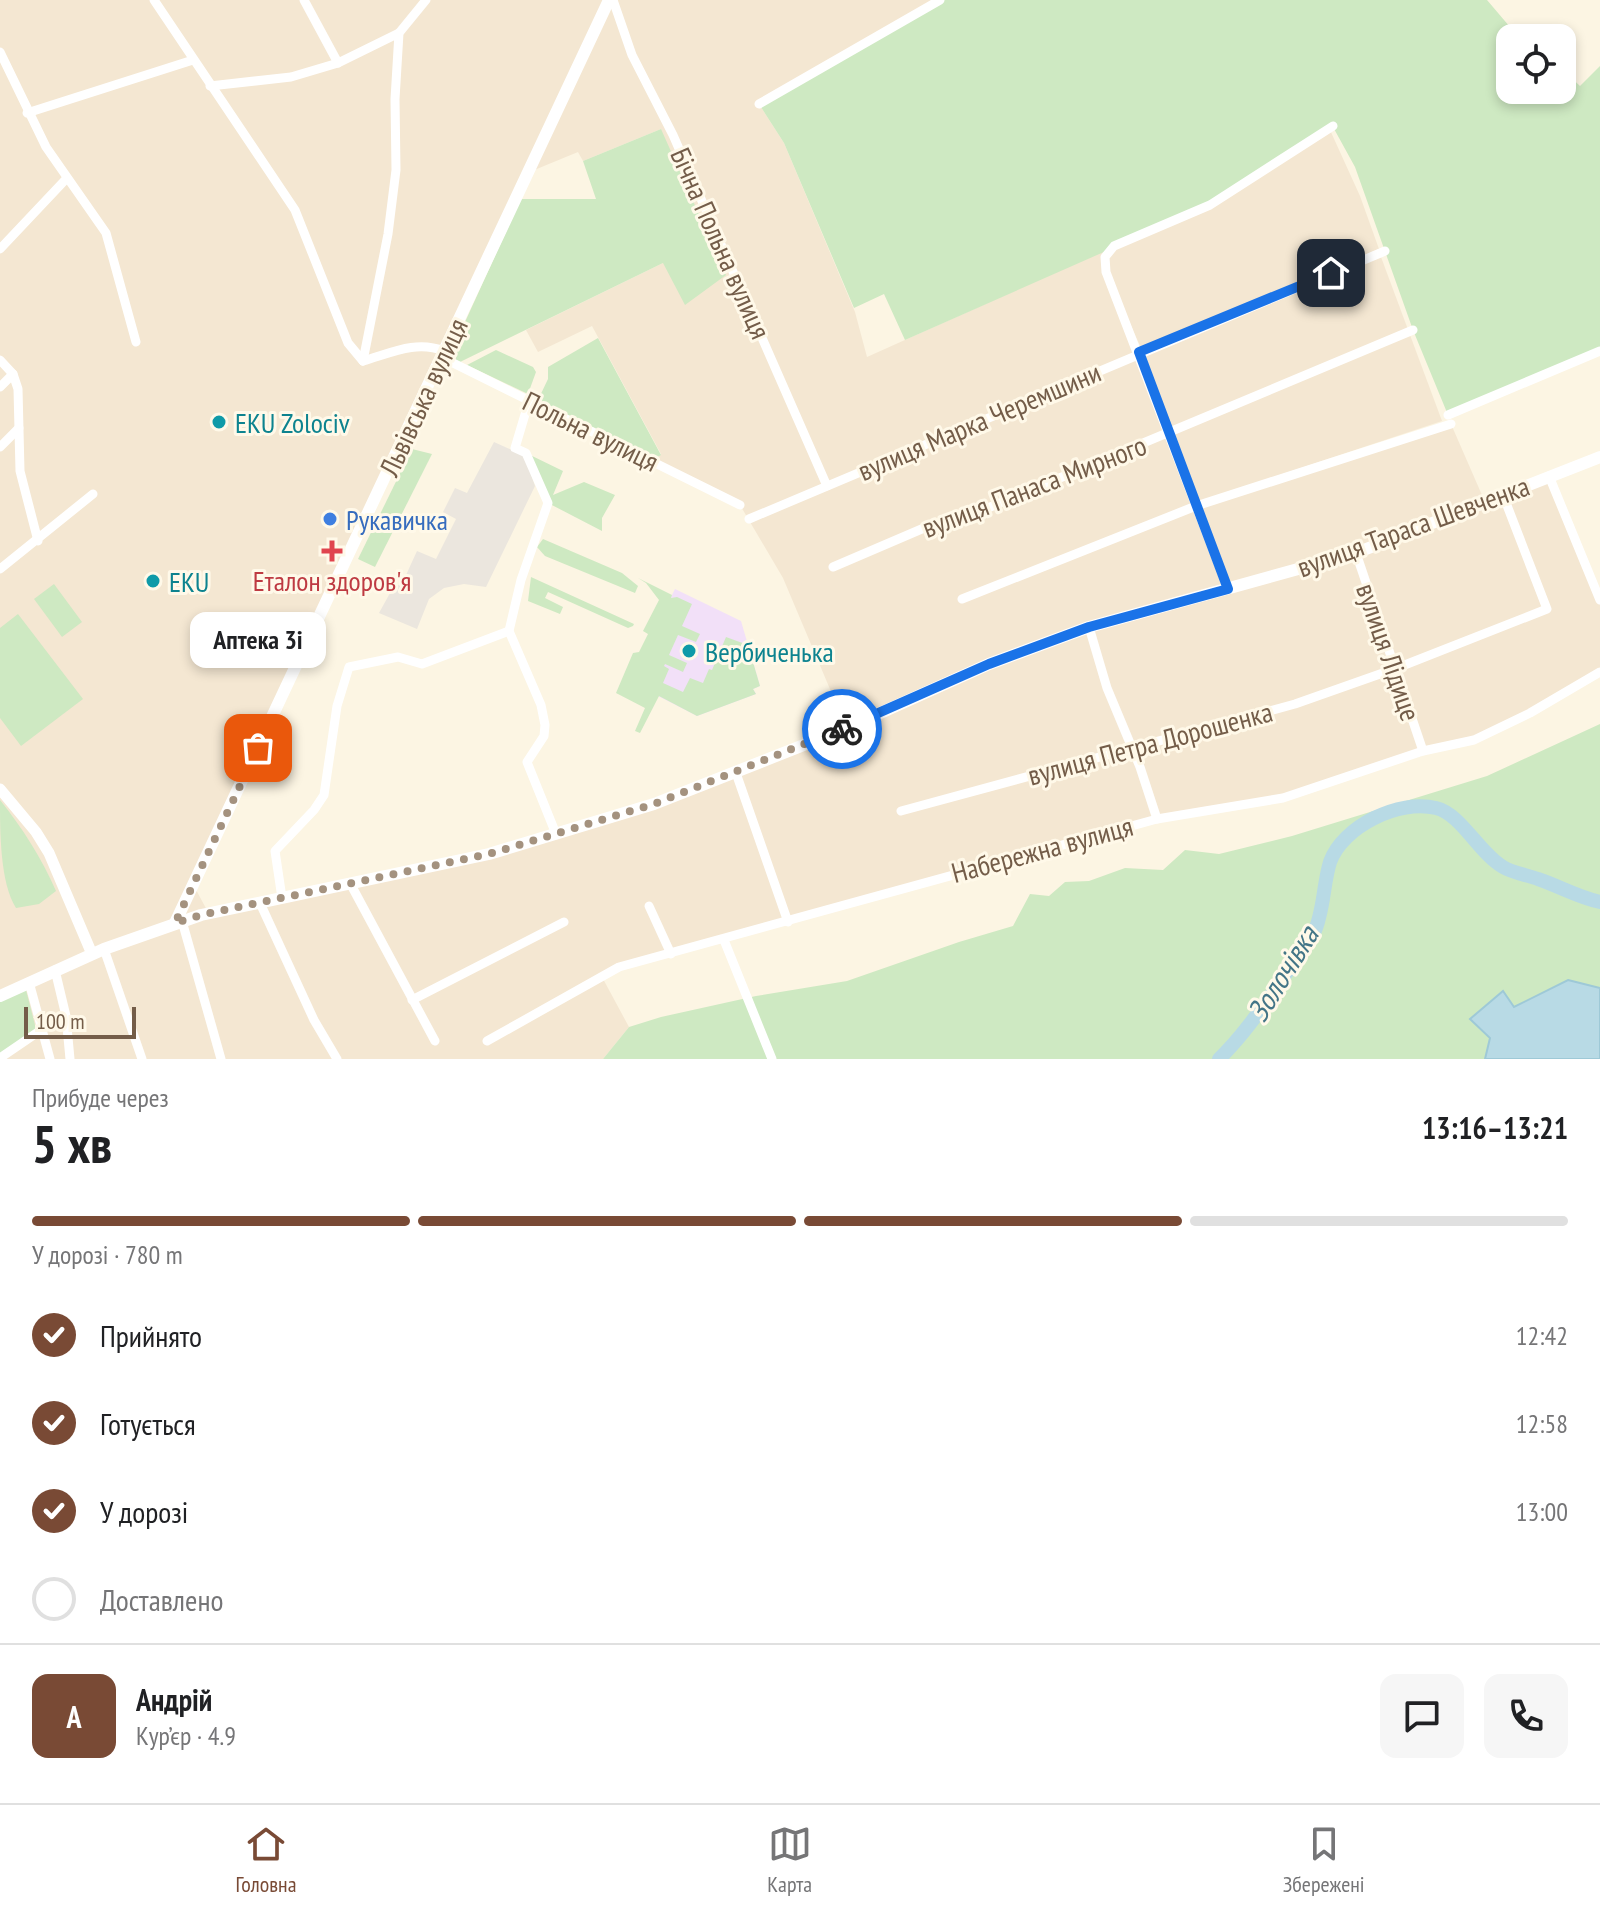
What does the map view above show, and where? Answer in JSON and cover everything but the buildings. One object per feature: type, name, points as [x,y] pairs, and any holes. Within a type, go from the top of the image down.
[{"type":"main road","name":"Львівська вулиця","points":[[179,922],[442,354],[611,0]]},
{"type":"main road","name":"вулиця Тараса Шевченка","points":[[0,996],[98,951],[179,922],[489,854],[654,804],[847,728],[989,664],[1089,627],[1356,553],[1600,457]]},
{"type":"street","points":[[154,0],[295,210],[348,343],[363,361]]},
{"type":"street","points":[[304,0],[338,63]]},
{"type":"street","points":[[410,0],[415,10]]},
{"type":"street","points":[[210,86],[291,77],[338,63],[399,33],[426,0]]},
{"type":"street","name":"Бічна Польна вулиця","points":[[611,0],[632,55],[673,135],[827,486]]},
{"type":"street","points":[[759,104],[940,0]]},
{"type":"street","points":[[363,361],[388,234],[396,170],[395,99],[399,33]]},
{"type":"street","points":[[0,52],[46,147],[106,233],[136,342]]},
{"type":"street","points":[[27,113],[193,60]]},
{"type":"street","points":[[1228,589],[1106,272],[1105,257],[1114,246],[1210,205],[1333,126]]},
{"type":"street","points":[[0,249],[67,178]]},
{"type":"street","name":"вулиця Марка Черемшини","points":[[749,519],[1139,352],[1385,251]]},
{"type":"street","name":"вулиця Панаса Мирного","points":[[833,567],[931,525],[976,513],[1413,330]]},
{"type":"street","points":[[363,361],[413,346],[431,346],[442,354]]},
{"type":"street","points":[[962,599],[1196,506],[1450,419],[1600,351]]},
{"type":"street","name":"Польна вулиця","points":[[442,354],[529,401],[740,505]]},
{"type":"street","points":[[0,360],[13,374],[18,389],[20,471],[38,541]]},
{"type":"street","points":[[0,387],[13,374]]},
{"type":"street","points":[[529,401],[515,448],[526,453],[548,503],[521,580],[509,631],[543,714],[544,736],[527,762],[556,834]]},
{"type":"street","points":[[0,447],[19,428]]},
{"type":"street","points":[[1549,476],[1600,600]]},
{"type":"street","points":[[0,569],[93,494]]},
{"type":"street","name":"вулиця Петра Дорошенка","points":[[901,811],[1225,725],[1397,668],[1547,609],[1503,495]]},
{"type":"street","name":"вулиця Лідице","points":[[1356,553],[1423,751]]},
{"type":"street","points":[[1089,627],[1107,688],[1140,767],[1157,819]]},
{"type":"street","points":[[282,898],[275,851],[324,795],[337,706],[349,667],[398,657],[422,664],[509,631]]},
{"type":"street","name":"Набережна вулиця","points":[[487,1041],[619,967],[1157,819],[1283,798],[1423,751],[1474,740],[1530,713],[1600,672]]},
{"type":"street","points":[[736,773],[788,922]]},
{"type":"street","points":[[0,789],[36,832],[49,853],[98,951],[142,1059]]},
{"type":"street","points":[[350,883],[435,1041]]},
{"type":"street","points":[[260,903],[314,1020],[337,1059]]},
{"type":"street","points":[[649,906],[671,954]]},
{"type":"street","points":[[179,922],[221,1059]]},
{"type":"street","points":[[412,1000],[564,922]]},
{"type":"street","points":[[724,940],[772,1059]]},
{"type":"street","points":[[55,970],[66,1016],[70,1059]]},
{"type":"street","points":[[29,982],[50,1059]]},
{"type":"street","points":[[0,1058],[41,1030]]},
{"type":"shaded area","points":[[0,0],[933,0],[759,104],[784,143],[855,312],[867,357],[1114,246],[1330,130],[1360,196],[1379,249],[1141,348],[1108,274],[1196,506],[1451,424],[1485,502],[1549,476],[1600,600],[1600,672],[1474,740],[1283,798],[1157,819],[618,967],[602,977],[629,1027],[603,1059],[0,1059]],"holes":[[[661,129],[663,263],[526,330],[538,352],[592,326],[661,454],[653,461],[740,505],[783,578],[846,727],[556,834],[209,914],[194,886],[527,173],[578,152],[583,161]]]},
{"type":"shaded area","points":[[1381,257],[1442,421],[1199,502],[1144,354]]},
{"type":"shaded area","points":[[494,442],[525,456],[535,486],[486,587],[464,584],[444,588],[429,599],[417,629],[379,613],[395,584],[401,586],[417,551],[436,559],[456,519],[443,512],[455,488],[467,493]]},
{"type":"shaded area","points":[[675,589],[741,621],[760,686],[753,689],[756,694],[697,716],[658,696],[669,601]]},
{"type":"green space","points":[[933,0],[1487,0],[1507,24],[1496,24],[1496,104],[1576,104],[1576,82],[1580,86],[1600,66],[1600,351],[1448,415],[1413,330],[1355,167],[1333,127],[1210,205],[905,340],[884,294],[854,308],[784,143],[759,104]]},
{"type":"green space","points":[[661,129],[726,275],[685,305],[663,263],[460,362],[449,356],[456,340],[465,330],[465,322],[521,199],[596,199],[583,161]]},
{"type":"green space","points":[[598,338],[661,455],[656,458],[538,400],[548,379],[548,367]]},
{"type":"green space","points":[[496,350],[533,367],[536,372],[528,394],[467,365]]},
{"type":"green space","points":[[412,449],[432,454],[375,567],[358,559]]},
{"type":"green space","points":[[526,453],[563,471],[553,495],[584,482],[615,495],[602,518],[602,531],[548,503]]},
{"type":"green space","points":[[543,539],[622,573],[638,586],[635,593],[545,556],[537,547]]},
{"type":"green space","points":[[531,577],[634,624],[628,628],[548,592],[545,598],[563,607],[560,614],[528,601]]},
{"type":"green space","points":[[638,578],[672,595],[671,598],[677,597],[692,604],[682,626],[700,634],[696,642],[678,635],[669,655],[687,663],[683,672],[665,664],[669,669],[663,683],[683,692],[690,678],[703,683],[726,637],[748,645],[760,686],[753,689],[756,694],[697,716],[659,696],[640,733],[635,731],[645,708],[616,693],[633,653],[639,652],[648,634],[643,631],[659,600]]},
{"type":"green space","points":[[54,584],[82,622],[62,637],[34,599]]},
{"type":"green space","points":[[18,614],[83,699],[21,746],[0,718],[0,628]]},
{"type":"green space","points":[[1600,724],[1600,988],[1568,981],[1514,1008],[1503,992],[1485,1059],[603,1059],[629,1027],[756,996],[847,981],[1013,926],[1030,894],[1049,896],[1065,882],[1089,881],[1125,868],[1163,870],[1185,850],[1219,854],[1292,836],[1487,776]]},
{"type":"green space","points":[[0,800],[31,844],[56,891],[39,904],[16,908],[11,898],[2,857]]},
{"type":"green space","points":[[26,990],[36,1029],[0,1055],[0,1001]]},
{"type":"water","points":[[1568,980],[1600,988],[1600,1059],[1485,1059],[1490,1038],[1470,1019],[1503,991],[1514,1007]]},
{"type":"waterway","name":"Золочівка","points":[[1219,1059],[1248,1027],[1312,938],[1320,916],[1330,862],[1337,849],[1347,837],[1374,818],[1406,808],[1436,808],[1454,818],[1503,867],[1600,902]]},
{"type":"way so far","points":[[258,748],[175,923],[489,854],[654,804],[842,729]]},
{"type":"place","name":"EKU Zolociv","points":[[219,422]]},
{"type":"place","name":"Рукавичка","points":[[330,519]]},
{"type":"place","name":"Еталон здоров'я","points":[[332,551]]},
{"type":"place","name":"EKU","points":[[153,581]]},
{"type":"place","name":"Вербиченька","points":[[689,651]]},
{"type":"place","name":"Аптека 3і","points":[[258,748]]},
{"type":"route","points":[[842,729],[989,664],[1089,627],[1228,589],[1139,352],[1331,273]]}]
